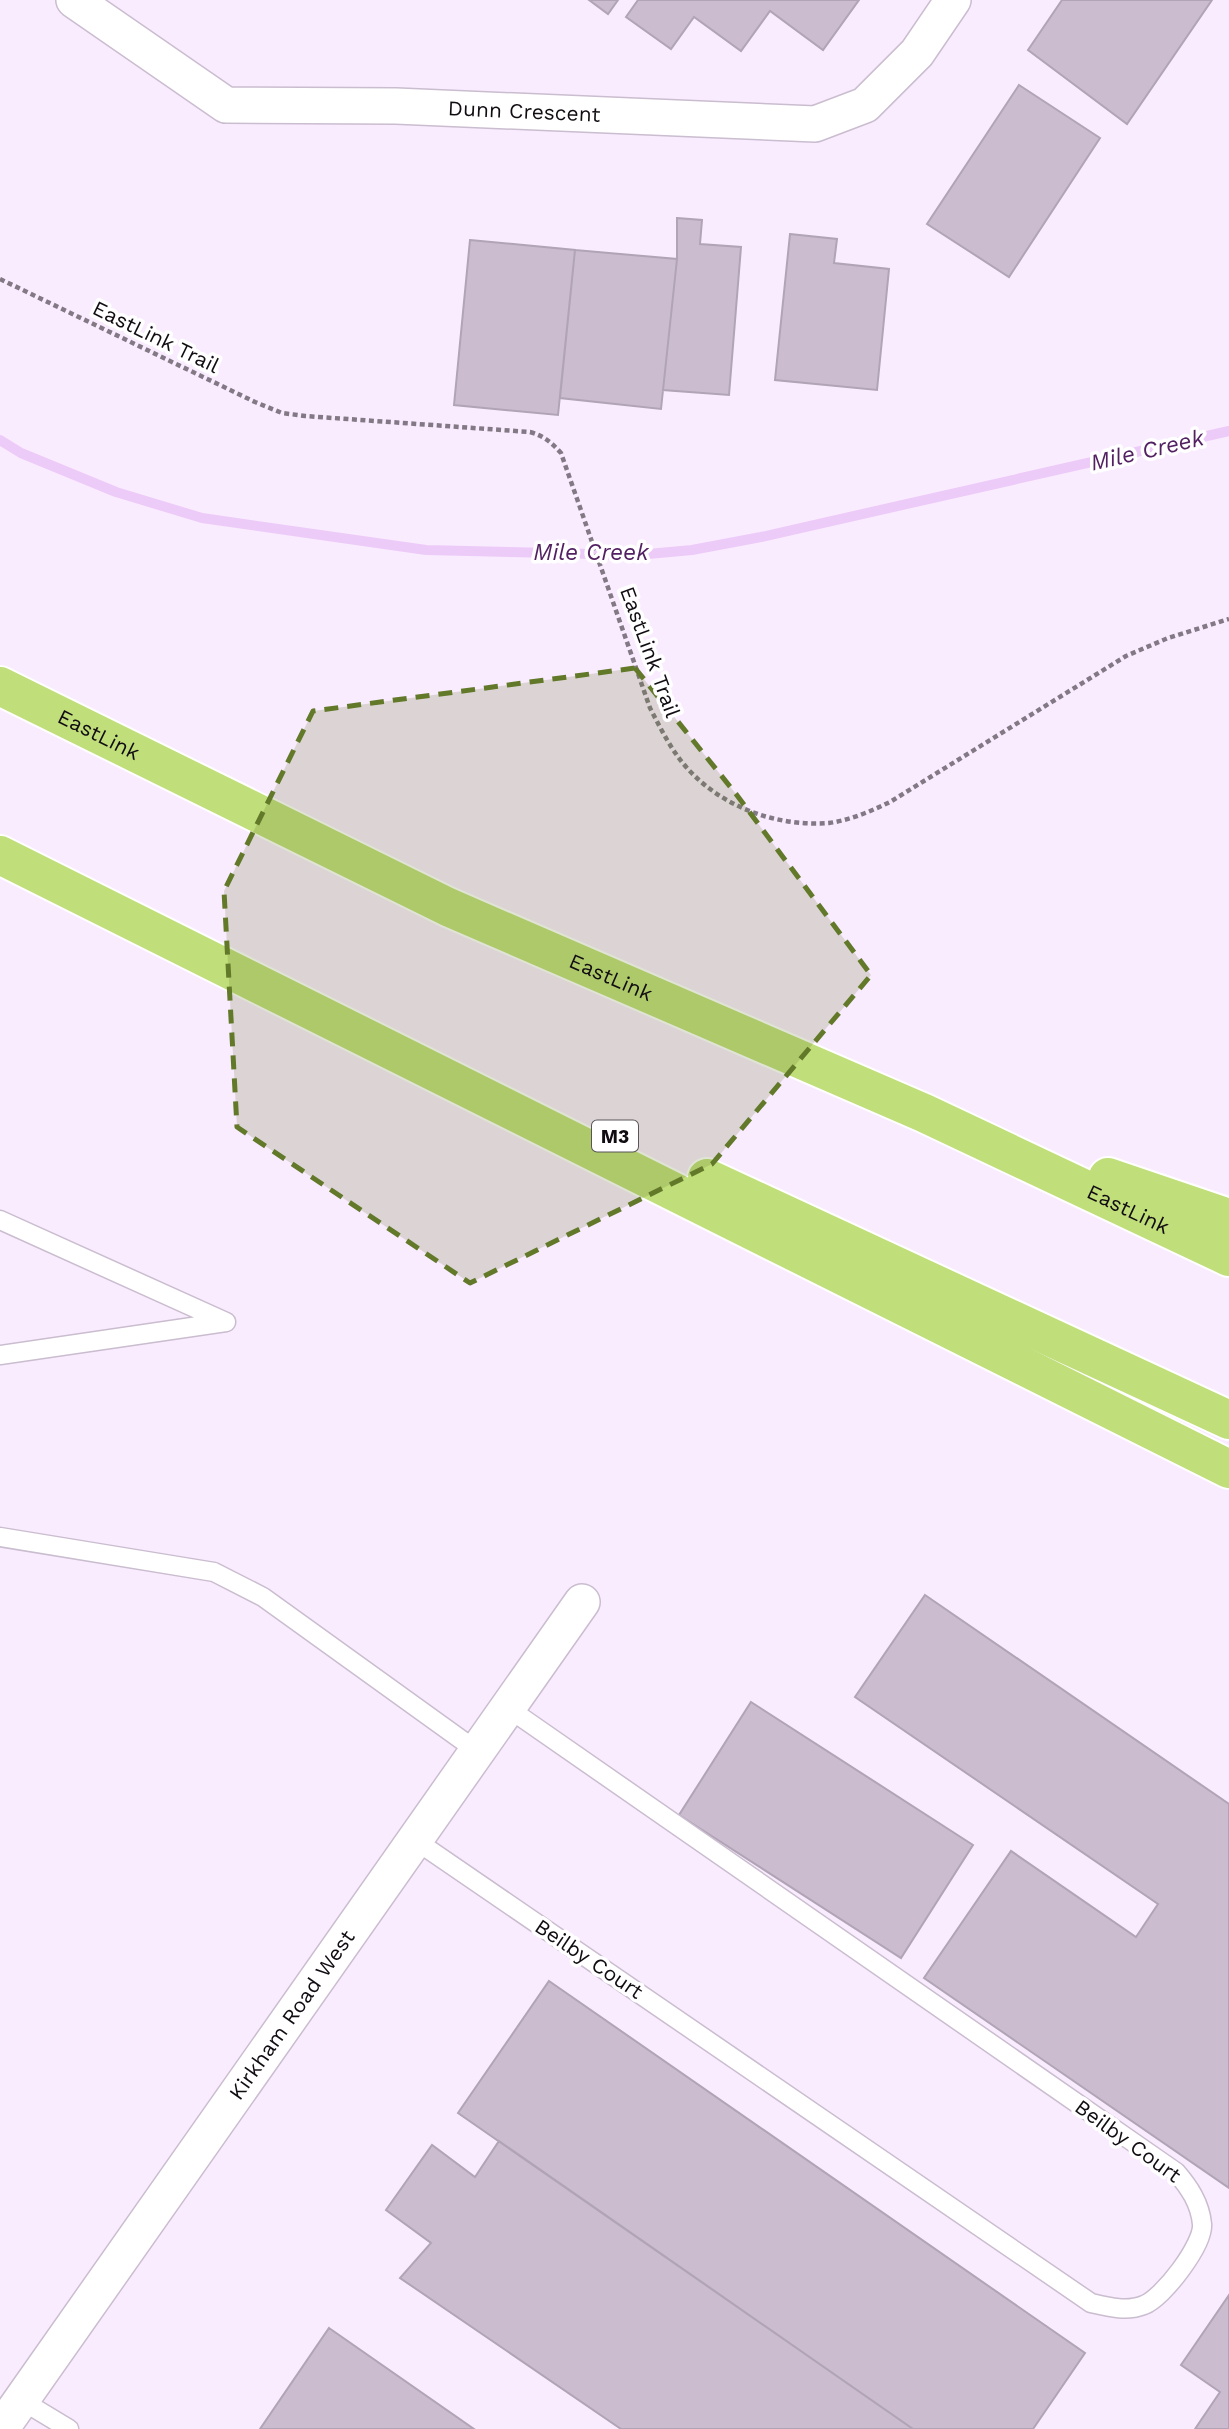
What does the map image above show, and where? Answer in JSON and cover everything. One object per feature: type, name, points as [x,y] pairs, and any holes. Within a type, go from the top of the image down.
[{"type":"highway","name":"EastLink","points":[[0,686],[449,906],[924,1114],[1229,1257]]},
{"type":"highway","points":[[0,853],[1229,1469]]},
{"type":"highway","name":"M3","points":[[0,853],[1229,1420]]},
{"type":"highway","points":[[924,1114],[1229,1218]]},
{"type":"street","name":"Dunn Crescent","points":[[75,0],[226,105],[396,106],[815,124],[865,105],[917,53],[953,0]]},
{"type":"street","name":"Kirkham Road West","points":[[1,2429],[582,1602]]},
{"type":"lane","points":[[0,1220],[226,1322],[0,1355]]},
{"type":"lane","points":[[0,1537],[214,1572],[262,1597],[477,1751]]},
{"type":"lane","name":"Beilby Court","points":[[415,1840],[1091,2303],[1115,2309],[1144,2305],[1160,2294],[1198,2245],[1203,2226],[1193,2191],[1176,2172],[508,1708]]},
{"type":"lane","points":[[21,2400],[69,2429]]},
{"type":"path","name":"EastLink Trail","points":[[0,279],[282,413],[541,435],[561,453],[639,670],[650,708],[666,739],[685,766],[724,800],[777,819],[806,823],[861,816],[890,802],[1126,656],[1168,638],[1229,619]]},
{"type":"highlighted area","points":[[635,668],[736,794],[871,975],[712,1164],[470,1283],[237,1127],[224,891],[313,711]]},
{"type":"building","points":[[589,0],[618,0],[608,14]]},
{"type":"building","points":[[638,0],[859,0],[823,50],[770,11],[741,51],[694,17],[671,49],[626,17]]},
{"type":"building","points":[[1062,0],[1212,0],[1127,124],[1028,50]]},
{"type":"building","points":[[1019,85],[1100,138],[1009,277],[927,224]]},
{"type":"building","points":[[677,218],[702,220],[700,244],[741,247],[729,395],[663,390],[677,259]]},
{"type":"building","points":[[790,234],[837,239],[834,263],[889,269],[877,390],[775,380]]},
{"type":"building","points":[[470,240],[575,250],[558,415],[454,405]]},
{"type":"building","points":[[575,250],[677,259],[661,409],[560,398]]},
{"type":"building","points":[[925,1595],[1229,1804],[1229,2188],[924,1978],[1011,1851],[1136,1937],[1158,1904],[855,1697]]},
{"type":"building","points":[[751,1702],[973,1845],[901,1958],[679,1815]]},
{"type":"building","points":[[549,1981],[1085,2353],[1033,2429],[913,2429],[458,2113]]},
{"type":"building","points":[[499,2141],[913,2429],[621,2429],[400,2278],[431,2243],[386,2210],[432,2145],[475,2177]]},
{"type":"building","points":[[1229,2295],[1229,2429],[1195,2429],[1220,2392],[1181,2365]]},
{"type":"building","points":[[329,2328],[474,2429],[260,2429]]},
{"type":"waterway","name":"Mile Creek","points":[[0,440],[21,453],[116,492],[202,518],[426,550],[637,555],[692,550],[761,537],[1229,431]]}]
